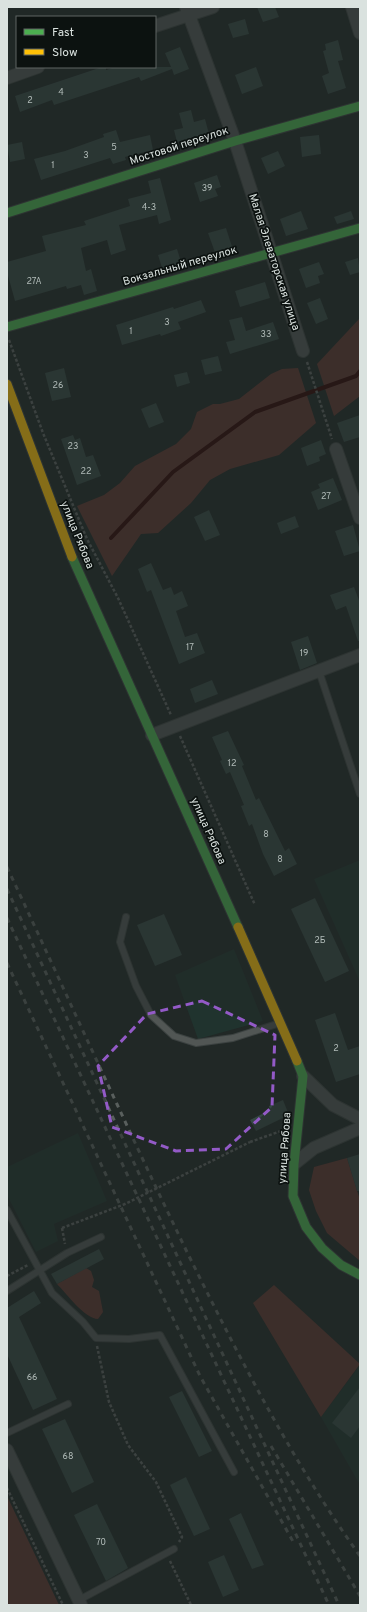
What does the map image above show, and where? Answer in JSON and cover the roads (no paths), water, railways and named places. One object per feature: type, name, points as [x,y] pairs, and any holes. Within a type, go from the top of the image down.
[{"type":"street","points":[[156,26],[187,11],[213,7]]},
{"type":"street","points":[[352,7],[360,33]]},
{"type":"street","name":"Малая Элеваторская улица","points":[[187,11],[235,141],[270,253],[303,351]]},
{"type":"street","points":[[7,78],[35,68]]},
{"type":"street","name":"Мостовой переулок","points":[[7,213],[235,141],[360,106]]},
{"type":"street","name":"Вокзальный переулок","points":[[7,327],[360,228]]},
{"type":"street","name":"улица Рябова","points":[[7,384],[64,540],[281,1023],[303,1076],[294,1164],[293,1196],[306,1227],[322,1248],[341,1265],[360,1276]]},
{"type":"street","points":[[336,449],[360,518]]},
{"type":"street","points":[[152,735],[360,655]]},
{"type":"street","points":[[303,1076],[333,1105],[360,1119]]},
{"type":"street","points":[[294,1164],[314,1148],[360,1128]]},
{"type":"street","points":[[7,1450],[80,1602]]},
{"type":"lane","points":[[319,671],[360,794]]},
{"type":"lane","points":[[126,917],[120,942],[136,986],[151,1015],[174,1036],[196,1043],[233,1038],[281,1023]]},
{"type":"lane","points":[[7,1210],[52,1293],[83,1322],[96,1338],[129,1340],[160,1335],[234,1472]]},
{"type":"lane","points":[[7,1291],[67,1253],[101,1237]]},
{"type":"lane","points":[[7,1433],[68,1404]]},
{"type":"lane","points":[[80,1602],[174,1549]]},
{"type":"waterway","points":[[111,538],[173,472],[255,412],[356,376],[360,371]]},
{"type":"railway","points":[[7,867],[164,1204],[226,1330],[289,1446],[335,1520],[360,1556]]},
{"type":"railway","points":[[7,889],[339,1605]]},
{"type":"railway","points":[[7,918],[329,1605]]},
{"type":"railway","points":[[7,963],[200,1376],[295,1545]]},
{"type":"railway","points":[[271,1446],[360,1596]]}]
